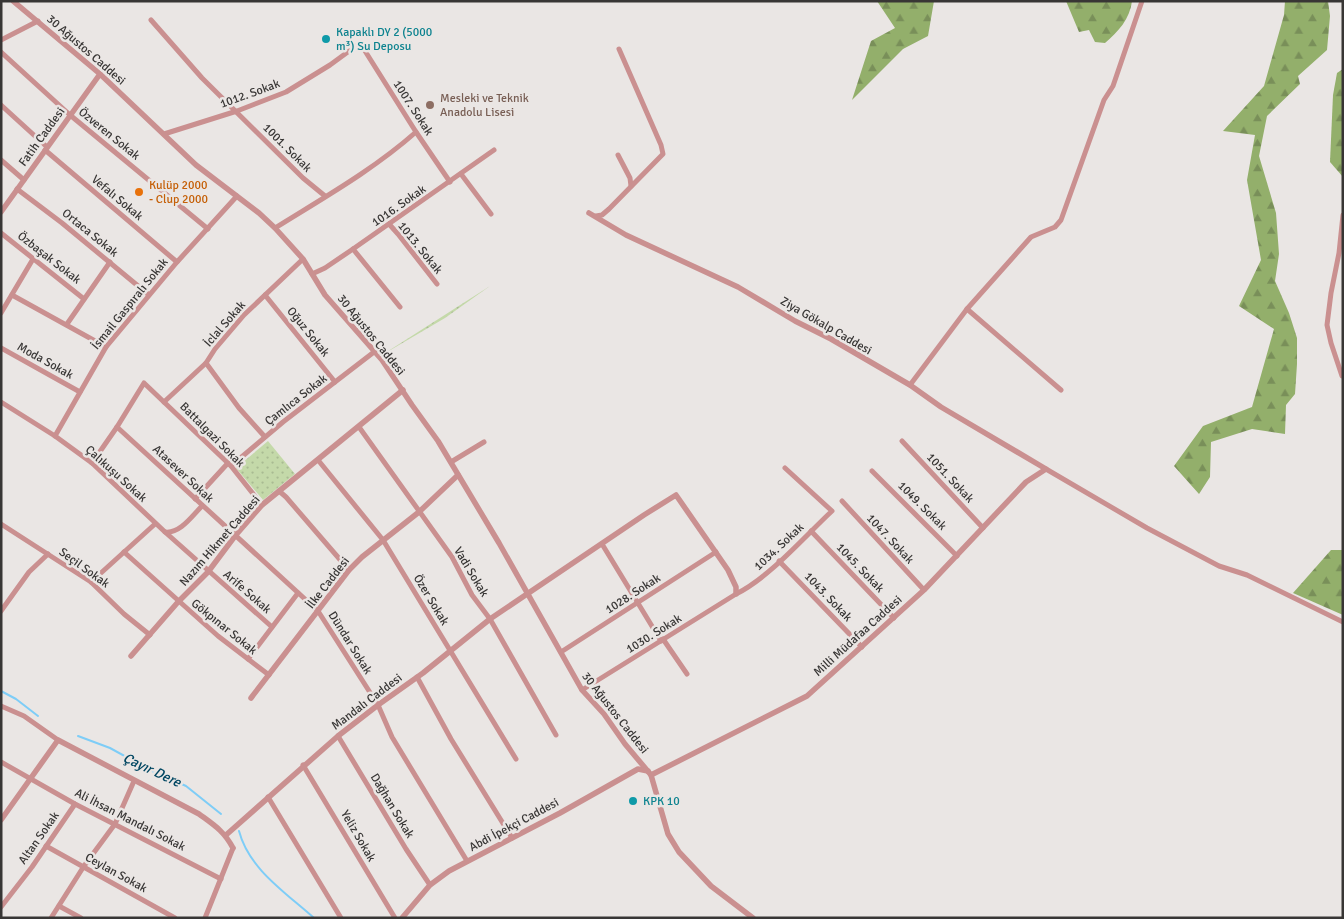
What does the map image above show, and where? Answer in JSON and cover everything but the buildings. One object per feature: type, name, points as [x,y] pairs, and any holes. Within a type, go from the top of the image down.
[{"type":"street","name":"30 Ağustos Caddesi","points":[[13,1],[100,74],[196,165],[275,228],[303,259],[325,295],[382,360],[451,462],[582,690],[604,714],[650,773]]},
{"type":"street","points":[[910,385],[967,309],[1031,237],[1055,227],[1061,220],[1104,100],[1113,86],[1142,1]]},
{"type":"street","name":"1001. Sokak","points":[[151,20],[202,78],[303,178],[325,196]]},
{"type":"street","points":[[1,40],[38,21]]},
{"type":"street","name":"1012. Sokak","points":[[164,134],[237,111],[286,92],[330,65],[360,43]]},
{"type":"street","name":"1007. Sokak","points":[[360,43],[450,182]]},
{"type":"street","points":[[596,216],[602,215],[610,209],[630,186],[663,154],[661,145],[619,50]]},
{"type":"street","name":"Özveren Sokak","points":[[1,52],[70,115],[208,229]]},
{"type":"street","name":"Fatih Caddesi","points":[[1,212],[100,74]]},
{"type":"street","name":"Vefalı Sokak","points":[[1,105],[46,148],[176,262]]},
{"type":"street","points":[[275,228],[393,153],[416,132]]},
{"type":"street","name":"1016. Sokak","points":[[312,274],[325,268],[353,249],[494,150]]},
{"type":"street","points":[[618,155],[630,178],[630,186]]},
{"type":"street","points":[[1,160],[24,180]]},
{"type":"street","points":[[461,174],[491,214]]},
{"type":"street","name":"Ortaca Sokak","points":[[17,189],[149,295]]},
{"type":"street","name":"İsmail Gaspıralı Sokak","points":[[55,436],[106,347],[176,262],[237,196]]},
{"type":"street","name":"Ziya Gökalp Caddesi","points":[[590,213],[626,234],[738,287],[910,385],[941,407],[1046,469]]},
{"type":"street","points":[[1342,376],[1327,325],[1339,253],[1343,215]]},
{"type":"street","name":"1013. Sokak","points":[[389,224],[437,284]]},
{"type":"street","name":"Özbaşak Sokak","points":[[1,234],[84,299]]},
{"type":"street","points":[[353,249],[400,307]]},
{"type":"street","points":[[1,313],[33,259]]},
{"type":"street","name":"İclal Sokak","points":[[164,402],[206,363],[244,315],[303,259]]},
{"type":"street","points":[[67,324],[110,262]]},
{"type":"street","points":[[12,295],[106,347]]},
{"type":"street","name":"Oğuz Sokak","points":[[265,295],[335,382]]},
{"type":"street","points":[[967,309],[1062,390]]},
{"type":"street","name":"Moda Sokak","points":[[1,348],[80,392]]},
{"type":"street","name":"Çamlıca Sokak","points":[[195,499],[230,464],[374,352]]},
{"type":"street","points":[[206,363],[234,402],[265,437]]},
{"type":"street","name":"Battalgazi Sokak","points":[[117,428],[144,383],[230,464],[262,505]]},
{"type":"street","name":"Nazım Hikmet Caddesi","points":[[131,656],[178,602],[208,572],[235,536],[262,505],[403,390]]},
{"type":"street","name":"Çalıkuşu Sokak","points":[[1,402],[55,436],[92,464],[208,572]]},
{"type":"street","name":"Vadi Sokak","points":[[358,427],[452,557],[472,595],[490,619],[556,735]]},
{"type":"street","points":[[92,464],[117,428]]},
{"type":"street","name":"Atasever Sokak","points":[[117,428],[235,536]]},
{"type":"street","name":"1051. Sokak","points":[[902,441],[983,528]]},
{"type":"street","points":[[451,462],[484,442]]},
{"type":"street","name":"Özer Sokak","points":[[318,460],[383,540],[516,759]]},
{"type":"street","name":"1034. Sokak","points":[[736,594],[750,587],[832,511],[785,468]]},
{"type":"street","points":[[1046,469],[1147,528],[1219,566],[1247,575],[1343,622]]},
{"type":"street","name":"Milli Müdafaa Caddesi","points":[[650,773],[807,696],[924,590],[1026,482],[1046,469]]},
{"type":"street","name":"1049. Sokak","points":[[872,471],[957,556]]},
{"type":"street","name":"İlke Caddesi","points":[[251,698],[349,570],[419,512],[458,475]]},
{"type":"street","points":[[279,491],[286,496],[349,570]]},
{"type":"street","name":"Mandalı Caddesi","points":[[226,835],[338,736],[451,651],[490,619],[676,495],[716,552]]},
{"type":"street","name":"1047. Sokak","points":[[842,501],[924,590]]},
{"type":"street","points":[[165,532],[172,533],[202,506]]},
{"type":"street","name":"Seçil Sokak","points":[[1,524],[91,582],[124,614],[150,635]]},
{"type":"street","points":[[91,582],[156,524]]},
{"type":"street","name":"1045. Sokak","points":[[811,531],[894,618]]},
{"type":"street","name":"Dündar Sokak","points":[[235,536],[318,611],[378,705],[392,737],[467,861]]},
{"type":"street","points":[[602,544],[638,604],[687,674]]},
{"type":"street","name":"Gökpınar Sokak","points":[[124,552],[178,602],[269,675]]},
{"type":"street","points":[[716,552],[728,570],[736,587],[736,594]]},
{"type":"street","name":"1028. Sokak","points":[[560,652],[638,604],[716,552]]},
{"type":"street","points":[[1,611],[29,572],[48,554]]},
{"type":"street","name":"1043. Sokak","points":[[779,561],[862,647]]},
{"type":"street","name":"Arife Sokak","points":[[208,572],[272,627]]},
{"type":"street","points":[[248,659],[298,593]]},
{"type":"street","name":"1030. Sokak","points":[[582,690],[736,594]]},
{"type":"street","points":[[417,677],[451,740],[512,838]]},
{"type":"street","points":[[1,706],[24,716],[58,740],[199,814],[226,835],[233,848],[205,918]]},
{"type":"street","name":"Dağhan Sokak","points":[[338,736],[406,849],[430,885]]},
{"type":"street","points":[[1,820],[4,812],[58,740]]},
{"type":"street","name":"Ali İhsan Mandalı Sokak","points":[[1,762],[75,804],[221,879]]},
{"type":"street","name":"Yeliz Sokak","points":[[304,765],[395,918]]},
{"type":"street","name":"Abdi İpekçi Caddesi","points":[[402,918],[430,885],[449,871],[638,769],[650,773]]},
{"type":"street","points":[[650,773],[668,834],[679,852],[711,886],[746,915],[753,918]]},
{"type":"street","points":[[52,918],[84,866],[114,824],[134,781]]},
{"type":"street","points":[[268,797],[341,918]]},
{"type":"street","name":"Altan Sokak","points":[[1,907],[75,804]]},
{"type":"street","name":"Ceylan Sokak","points":[[46,846],[175,918]]},
{"type":"street","points":[[59,906],[81,918]]},
{"type":"green space","points":[[877,1],[934,1],[928,36],[903,49],[852,100],[871,41],[895,28]]},
{"type":"green space","points":[[1066,1],[1132,1],[1129,14],[1123,25],[1105,43],[1095,42],[1089,30],[1079,32]]},
{"type":"green space","points":[[1285,1],[1328,1],[1330,16],[1327,50],[1298,76],[1300,84],[1267,116],[1259,156],[1276,213],[1279,254],[1275,281],[1289,313],[1297,338],[1295,394],[1286,405],[1285,434],[1252,429],[1211,442],[1210,477],[1199,494],[1174,466],[1203,426],[1252,407],[1274,329],[1239,306],[1261,260],[1247,180],[1255,135],[1223,131],[1264,86],[1284,15]]},
{"type":"green space","points":[[1343,69],[1343,177],[1330,162],[1333,95],[1337,73]]},
{"type":"green space","points":[[490,286],[445,318],[382,355]]},
{"type":"green space","points":[[268,441],[295,474],[263,500],[236,468]]},
{"type":"green space","points":[[1331,550],[1343,550],[1343,615],[1293,593]]},
{"type":"waterway","name":"Çayır Dere","points":[[1,691],[16,699],[38,716]]},
{"type":"waterway","name":"Çayır Dere","points":[[78,736],[110,748],[150,770],[186,786],[221,814]]},
{"type":"waterway","name":"Çayır Dere","points":[[239,831],[244,845],[259,868],[314,918]]},
{"type":"place","name":"Kapaklı DY 2 (5000 m³) Su Deposu","points":[[326,39]]},
{"type":"place","name":"Mesleki ve Teknik Anadolu Lisesi","points":[[430,105]]},
{"type":"place","name":"Kulüp 2000 - Clup 2000","points":[[139,192]]},
{"type":"place","name":"KPK 10","points":[[633,801]]}]
